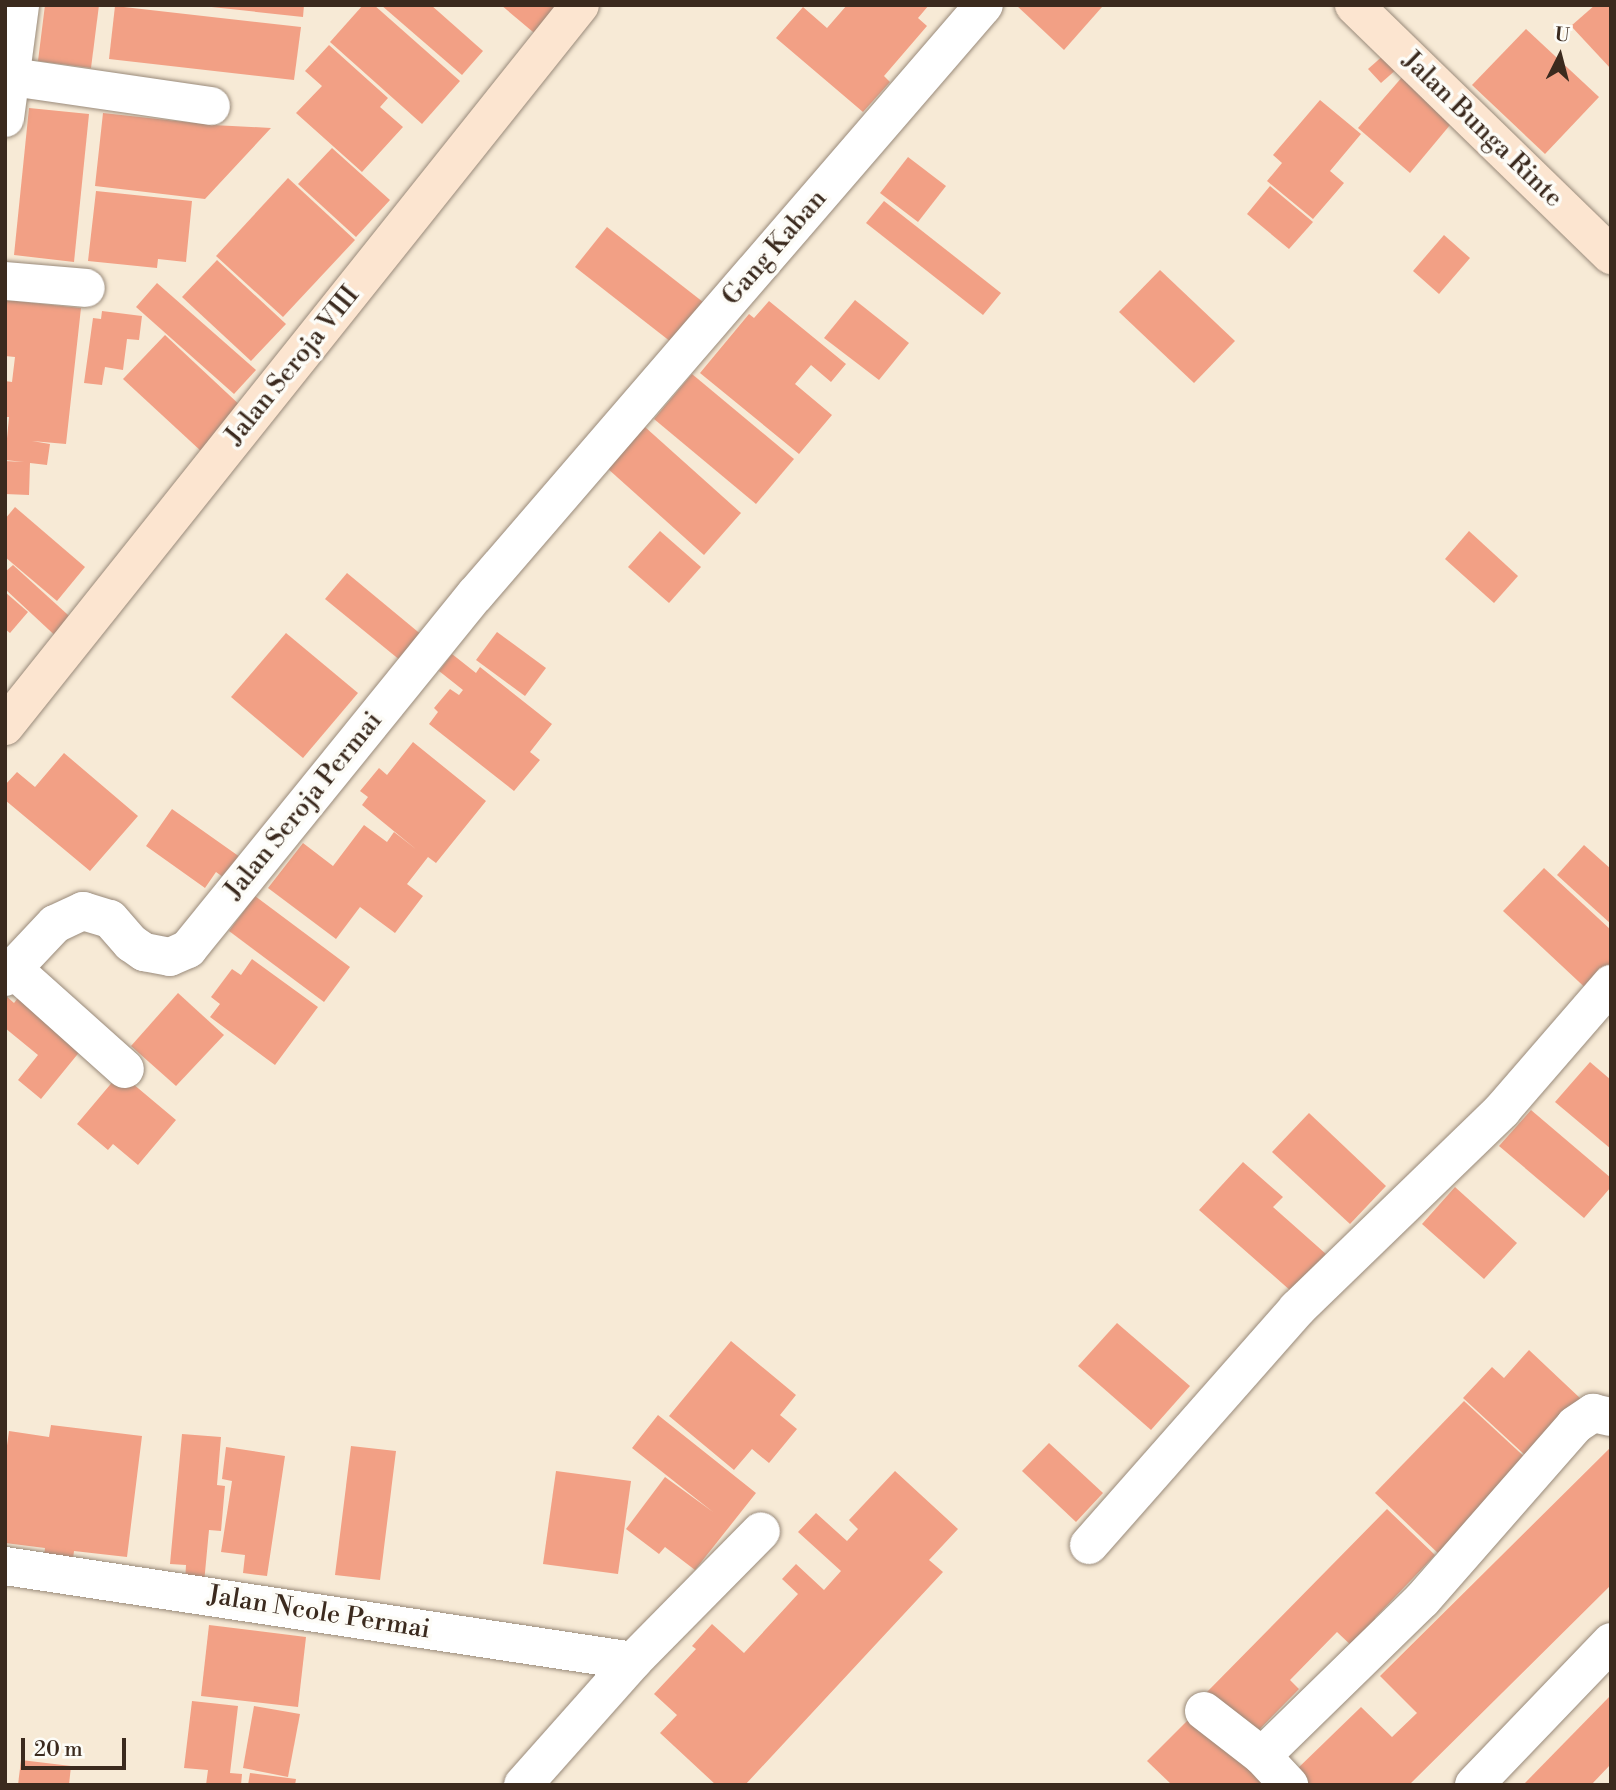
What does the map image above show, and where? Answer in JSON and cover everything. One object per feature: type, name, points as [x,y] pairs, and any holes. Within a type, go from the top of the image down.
[{"type":"street","points":[[5,118],[20,5]]},
{"type":"street","name":"Jalan Seroja VIII","points":[[5,726],[580,5]]},
{"type":"street","name":"Gang Kaban","points":[[566,490],[984,5]]},
{"type":"street","name":"Jalan Bunga Rinte","points":[[1354,5],[1611,255]]},
{"type":"street","points":[[12,77],[211,107]]},
{"type":"street","points":[[5,281],[86,288]]},
{"type":"street","name":"Jalan Seroja Permai","points":[[9,973],[55,924],[83,911],[110,919],[131,943],[144,952],[170,957],[188,949],[475,595],[566,490]]},
{"type":"street","points":[[9,973],[125,1069]]},
{"type":"street","points":[[1089,1545],[1297,1309],[1502,1110],[1611,984]]},
{"type":"street","points":[[1262,1756],[1422,1600],[1575,1425],[1593,1413],[1611,1417]]},
{"type":"street","points":[[523,1785],[633,1661],[761,1531]]},
{"type":"street","name":"Jalan Ncole Permai","points":[[5,1566],[633,1661]]},
{"type":"street","points":[[1474,1785],[1611,1642]]},
{"type":"street","points":[[1205,1711],[1262,1756],[1289,1785]]},
{"type":"building","points":[[45,5],[99,5],[91,68],[38,61]]},
{"type":"building","points":[[193,5],[304,5],[303,17]]},
{"type":"building","points":[[363,5],[374,5],[460,81],[422,124],[330,42]]},
{"type":"building","points":[[381,5],[431,5],[483,51],[462,75]]},
{"type":"building","points":[[501,5],[559,5],[539,37]]},
{"type":"building","points":[[847,5],[929,5],[918,18],[927,26],[884,76],[890,82],[863,112],[776,38],[803,7],[827,28]]},
{"type":"building","points":[[1016,5],[1100,5],[1102,7],[1064,50]]},
{"type":"building","points":[[1595,5],[1611,5],[1611,69],[1571,26]]},
{"type":"building","points":[[115,6],[301,27],[294,80],[109,59]]},
{"type":"building","points":[[1526,29],[1599,97],[1545,154],[1472,85]]},
{"type":"building","points":[[329,45],[388,98],[380,107],[403,127],[362,172],[296,113],[322,86],[305,71]]},
{"type":"building","points":[[1385,54],[1398,68],[1381,83],[1368,69]]},
{"type":"building","points":[[1403,76],[1455,119],[1410,173],[1358,128]]},
{"type":"building","points":[[1320,100],[1361,134],[1330,171],[1344,183],[1313,219],[1267,181],[1282,163],[1273,155]]},
{"type":"building","points":[[29,108],[89,114],[74,262],[14,255]]},
{"type":"building","points":[[103,113],[213,125],[271,128],[205,199],[95,186]]},
{"type":"building","points":[[332,148],[390,200],[356,237],[298,184]]},
{"type":"building","points":[[908,157],[946,186],[918,222],[880,193]]},
{"type":"building","points":[[288,178],[355,240],[283,317],[216,256]]},
{"type":"building","points":[[1270,186],[1313,222],[1289,249],[1247,214]]},
{"type":"building","points":[[96,191],[192,201],[186,262],[158,259],[157,268],[88,261]]},
{"type":"building","points":[[884,201],[1001,293],[983,315],[866,223]]},
{"type":"building","points":[[607,227],[703,302],[671,342],[575,267]]},
{"type":"building","points":[[1444,235],[1470,258],[1439,294],[1413,271]]},
{"type":"building","points":[[217,260],[286,324],[251,361],[182,297]]},
{"type":"building","points":[[1160,270],[1235,341],[1194,383],[1119,312]]},
{"type":"building","points":[[157,283],[256,370],[234,394],[136,307]]},
{"type":"building","points":[[5,300],[81,308],[66,444],[32,441],[50,444],[47,465],[30,463],[29,495],[5,494],[5,461],[24,462],[5,460],[9,417],[5,417],[5,381],[12,382],[15,357],[5,356]]},
{"type":"building","points":[[855,300],[909,343],[879,380],[824,338]]},
{"type":"building","points":[[769,301],[846,364],[831,382],[811,365],[795,384],[832,415],[799,454],[700,373],[749,314],[754,318]]},
{"type":"building","points":[[102,311],[142,316],[139,340],[127,339],[123,370],[105,367],[102,385],[84,383],[93,318],[101,319]]},
{"type":"building","points":[[165,335],[243,408],[202,452],[123,379]]},
{"type":"building","points":[[692,374],[794,459],[756,504],[654,419]]},
{"type":"building","points":[[645,427],[741,513],[704,555],[607,468]]},
{"type":"building","points":[[15,507],[85,567],[57,601],[5,557],[5,519]]},
{"type":"building","points":[[660,531],[701,567],[669,603],[628,567]]},
{"type":"building","points":[[1469,531],[1518,576],[1494,603],[1445,559]]},
{"type":"building","points":[[13,565],[78,624],[62,642],[5,589],[5,572]]},
{"type":"building","points":[[347,573],[423,636],[401,661],[325,599]]},
{"type":"building","points":[[5,592],[28,612],[10,633],[5,629]]},
{"type":"building","points":[[497,632],[546,668],[525,696],[476,660]]},
{"type":"building","points":[[286,633],[358,693],[303,758],[231,697]]},
{"type":"building","points":[[452,654],[476,673],[480,667],[552,724],[530,752],[540,760],[514,791],[429,724],[438,712],[434,708],[450,689],[459,695],[463,690],[439,671]]},
{"type":"building","points":[[413,742],[486,801],[436,863],[428,857],[407,884],[423,896],[395,933],[360,907],[336,939],[268,888],[303,843],[333,866],[364,825],[387,842],[394,832],[417,850],[362,805],[368,797],[360,791],[379,768],[387,775]]},
{"type":"building","points":[[64,753],[138,816],[90,871],[5,800],[5,785],[17,772],[35,787]]},
{"type":"building","points":[[172,809],[247,862],[231,883],[216,872],[205,888],[146,846]]},
{"type":"building","points":[[1584,845],[1611,869],[1611,924],[1557,875]]},
{"type":"building","points":[[1544,868],[1611,930],[1611,976],[1593,995],[1503,911]]},
{"type":"building","points":[[255,896],[350,967],[324,1002],[229,931]]},
{"type":"building","points":[[252,959],[318,1007],[275,1065],[210,1017],[220,1004],[211,997],[232,969],[241,975]]},
{"type":"building","points":[[26,988],[90,1039],[41,1099],[18,1080],[38,1055],[5,1028],[5,995],[14,1003]]},
{"type":"building","points":[[178,993],[224,1035],[176,1086],[131,1046]]},
{"type":"building","points":[[1590,1062],[1611,1080],[1611,1149],[1555,1102]]},
{"type":"building","points":[[120,1073],[176,1120],[138,1165],[113,1144],[108,1150],[77,1124]]},
{"type":"building","points":[[1531,1110],[1611,1178],[1611,1187],[1584,1218],[1499,1146]]},
{"type":"building","points":[[1309,1113],[1386,1186],[1350,1224],[1272,1152]]},
{"type":"building","points":[[1243,1162],[1283,1197],[1273,1207],[1326,1254],[1292,1292],[1199,1210]]},
{"type":"building","points":[[1455,1187],[1517,1243],[1484,1279],[1422,1224]]},
{"type":"building","points":[[1117,1323],[1190,1386],[1151,1430],[1078,1366]]},
{"type":"building","points":[[731,1341],[796,1395],[780,1415],[797,1429],[769,1463],[752,1449],[734,1470],[669,1416]]},
{"type":"building","points":[[1529,1350],[1581,1399],[1527,1457],[1463,1398],[1492,1367],[1504,1378]]},
{"type":"building","points":[[1464,1401],[1531,1463],[1442,1557],[1375,1493]]},
{"type":"building","points":[[658,1415],[756,1493],[695,1570],[665,1547],[659,1554],[626,1529],[665,1477],[713,1512],[632,1448]]},
{"type":"building","points":[[51,1425],[142,1436],[127,1557],[74,1551],[72,1567],[43,1563],[45,1548],[5,1543],[5,1460],[9,1431],[49,1437]]},
{"type":"building","points":[[182,1434],[221,1437],[217,1485],[225,1486],[221,1531],[209,1530],[204,1583],[185,1581],[186,1565],[170,1564]]},
{"type":"building","points":[[1049,1443],[1103,1493],[1076,1522],[1022,1471]]},
{"type":"building","points":[[351,1446],[396,1451],[380,1580],[335,1575]]},
{"type":"building","points":[[226,1447],[285,1456],[267,1576],[243,1573],[245,1555],[221,1552],[232,1481],[222,1479]]},
{"type":"building","points":[[1611,1447],[1611,1585],[1409,1785],[1309,1785],[1295,1771],[1361,1707],[1392,1737],[1417,1713],[1380,1676]]},
{"type":"building","points":[[556,1471],[631,1481],[618,1574],[543,1564]]},
{"type":"building","points":[[895,1471],[958,1529],[929,1560],[943,1572],[745,1785],[716,1785],[660,1733],[677,1715],[654,1694],[696,1649],[692,1646],[712,1624],[744,1653],[798,1594],[782,1579],[796,1564],[824,1590],[841,1571],[798,1532],[816,1513],[847,1541],[858,1529],[849,1520]]},
{"type":"building","points":[[1387,1509],[1435,1555],[1375,1618],[1379,1622],[1354,1648],[1337,1632],[1290,1680],[1299,1689],[1252,1737],[1206,1693]]},
{"type":"building","points":[[209,1625],[306,1637],[298,1707],[201,1696]]},
{"type":"building","points":[[1611,1695],[1611,1764],[1591,1785],[1523,1785]]},
{"type":"building","points":[[192,1701],[238,1706],[230,1773],[242,1774],[241,1785],[206,1785],[208,1770],[184,1768]]},
{"type":"building","points":[[254,1706],[300,1714],[288,1777],[243,1768]]},
{"type":"building","points":[[1194,1714],[1267,1785],[1172,1785],[1147,1761]]},
{"type":"building","points":[[21,1760],[71,1766],[69,1785],[18,1785]]},
{"type":"building","points":[[250,1773],[296,1779],[295,1785],[248,1785]]}]
